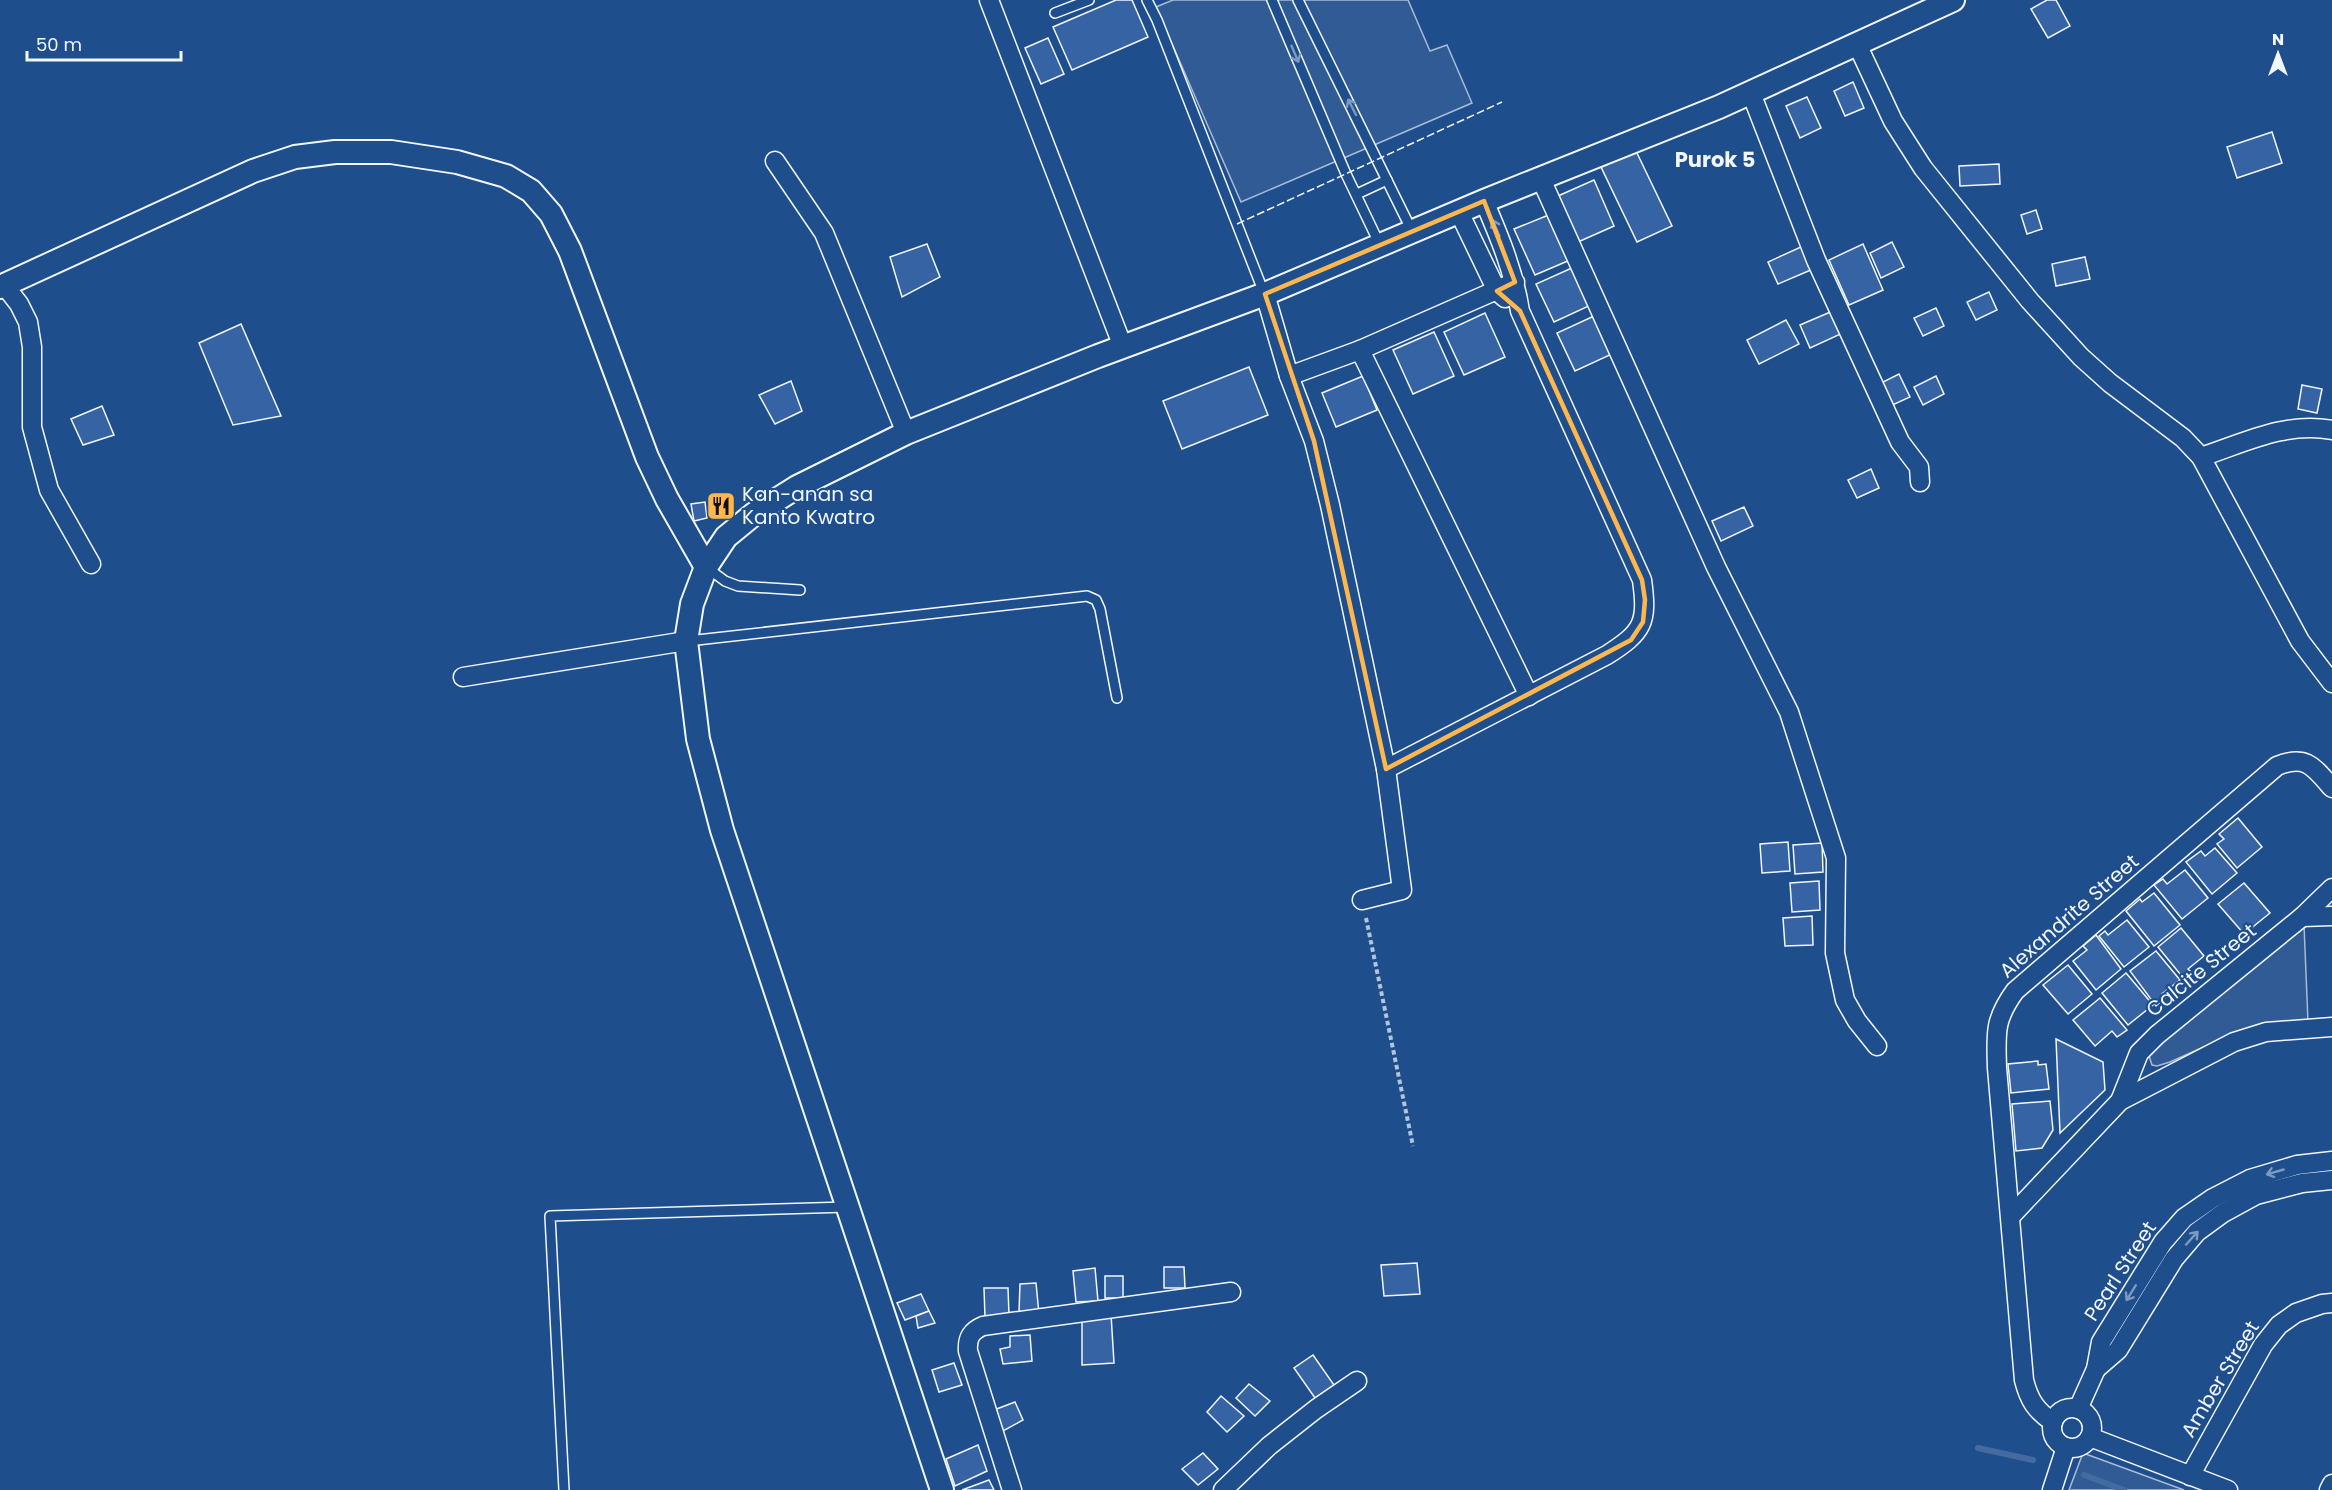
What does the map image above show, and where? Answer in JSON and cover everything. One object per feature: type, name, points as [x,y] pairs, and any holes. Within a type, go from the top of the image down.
[{"type":"street","points":[[990,0],[1123,347]]},
{"type":"street","points":[[942,1490],[722,830],[698,738],[686,642],[692,604],[706,567],[726,537],[754,514],[798,487],[906,433],[1123,347],[1265,294],[1484,201],[1751,93],[1953,0]]},
{"type":"street","points":[[1857,44],[1893,122],[1923,168],[2030,300],[2081,357],[2183,438],[2201,457],[2300,642],[2332,683]]},
{"type":"street","points":[[1751,93],[1816,260],[1900,442],[1919,467],[1920,482]]},
{"type":"street","points":[[91,564],[49,490],[32,427],[32,347],[28,322],[19,304],[2,287],[253,171],[295,157],[335,152],[391,152],[457,162],[506,176],[531,191],[551,214],[570,251],[647,457],[667,499],[706,567]]},
{"type":"street","points":[[775,161],[824,233],[906,433]]},
{"type":"street","points":[[1541,179],[1716,567],[1789,712],[1836,858],[1834,953],[1845,1000],[1857,1021],[1877,1046]]},
{"type":"street","points":[[1386,769],[1529,696],[1631,640],[1643,622],[1645,600],[1642,580],[1520,311],[1507,255],[1484,201]]},
{"type":"street","points":[[1459,212],[1497,291],[1520,311]]},
{"type":"street","points":[[1289,376],[1360,350],[1515,282]]},
{"type":"street","points":[[1265,294],[1289,376],[1314,441],[1386,769],[1402,890],[1362,900]]},
{"type":"street","points":[[1360,350],[1529,696]]},
{"type":"street","points":[[2201,457],[2291,428],[2315,427],[2332,430]]},
{"type":"street","points":[[463,677],[686,642]]},
{"type":"street","name":"Alexandrite Street","points":[[2053,1422],[2035,1408],[2028,1396],[2024,1380],[1997,1068],[1997,1025],[2004,1007],[2015,991],[2277,766],[2287,762],[2305,762],[2314,768],[2332,788]]},
{"type":"street","name":"Calcite Street","points":[[2120,1101],[2139,1053],[2302,917],[2332,888]]},
{"type":"street","points":[[2302,917],[2332,916]]},
{"type":"street","points":[[2011,1216],[2120,1101],[2234,1042],[2266,1032],[2332,1027]]},
{"type":"street","name":"Pearl Street","points":[[2078,1409],[2096,1369],[2101,1342],[2163,1242],[2184,1218],[2213,1198],[2250,1179],[2297,1165],[2332,1161]]},
{"type":"street","name":"Pearl Street","points":[[2096,1369],[2118,1350],[2174,1258],[2197,1232],[2223,1213],[2256,1195],[2302,1183],[2332,1180]]},
{"type":"street","points":[[1012,1490],[968,1352],[970,1335],[975,1329],[983,1326],[1231,1292]]},
{"type":"street","name":"Amber Street","points":[[2190,1476],[2263,1345],[2279,1325],[2296,1313],[2322,1304],[2332,1304]]},
{"type":"street","points":[[1223,1490],[1269,1446],[1316,1409],[1357,1381]]},
{"type":"street","points":[[2078,1409],[2089,1417],[2092,1424],[2090,1437],[2080,1446],[2066,1447],[2056,1440],[2052,1428],[2053,1422],[2063,1411],[2078,1409]]},
{"type":"street","points":[[2090,1437],[2228,1490]]},
{"type":"street","points":[[2052,1490],[2066,1447]]},
{"type":"street","points":[[2329,1490],[2332,1484]]},
{"type":"lane","points":[[1055,13],[1089,0]]},
{"type":"lane","points":[[1147,0],[1160,27],[1265,294]]},
{"type":"lane","points":[[1272,0],[1346,174],[1380,245]]},
{"type":"lane","points":[[1298,0],[1412,231]]},
{"type":"lane","points":[[1357,194],[1387,180]]},
{"type":"lane","points":[[706,567],[725,581],[738,586],[800,590]]},
{"type":"lane","points":[[686,642],[1087,596],[1096,600],[1100,609],[1117,698]]},
{"type":"lane","points":[[564,1490],[550,1216],[847,1207]]},
{"type":"path","points":[[1362,900],[1413,1146]]},
{"type":"highlighted area","points":[[1484,201],[1515,282],[1497,291],[1520,311],[1642,580],[1645,600],[1643,622],[1631,640],[1386,769],[1314,441],[1265,294]]},
{"type":"shaded area","points":[[1173,0],[1408,0],[1430,51],[1447,45],[1472,103],[1241,202],[1156,7]]},
{"type":"shaded area","points":[[2304,925],[2308,1022],[2235,1033],[2170,1062],[2157,1066],[2152,1065],[2149,1056],[2151,1051]]},
{"type":"shaded area","points":[[2083,1453],[2184,1490],[2069,1490]]},
{"type":"building","points":[[1116,0],[1132,0],[1148,37],[1072,70],[1053,27]]},
{"type":"building","points":[[2047,0],[2056,0],[2070,26],[2048,38],[2031,9]]},
{"type":"building","points":[[1048,38],[1064,74],[1041,84],[1025,48]]},
{"type":"building","points":[[1853,82],[1864,108],[1845,116],[1834,91]]},
{"type":"building","points":[[1807,97],[1821,128],[1800,138],[1786,106]]},
{"type":"building","points":[[2272,132],[2282,163],[2237,178],[2227,147]]},
{"type":"building","points":[[1636,151],[1672,226],[1637,242],[1601,167]]},
{"type":"building","points":[[1999,164],[2000,184],[1960,186],[1959,166]]},
{"type":"building","points":[[1594,180],[1614,226],[1578,242],[1558,196]]},
{"type":"building","points":[[2036,210],[2042,229],[2027,234],[2021,215]]},
{"type":"building","points":[[1551,214],[1570,260],[1535,275],[1514,229]]},
{"type":"building","points":[[1892,242],[1904,267],[1881,278],[1870,253]]},
{"type":"building","points":[[927,244],[940,277],[902,297],[890,257]]},
{"type":"building","points":[[1863,244],[1883,290],[1849,305],[1829,260]]},
{"type":"building","points":[[1803,246],[1813,269],[1778,284],[1768,262]]},
{"type":"building","points":[[2085,257],[2090,279],[2056,286],[2052,264]]},
{"type":"building","points":[[1574,267],[1591,305],[1554,322],[1536,284]]},
{"type":"building","points":[[1989,292],[1997,310],[1976,320],[1967,302]]},
{"type":"building","points":[[1936,308],[1944,326],[1923,336],[1914,318]]},
{"type":"building","points":[[1835,310],[1845,332],[1810,348],[1800,325]]},
{"type":"building","points":[[1485,313],[1505,357],[1464,375],[1444,332]]},
{"type":"building","points":[[1594,316],[1612,354],[1575,371],[1557,333]]},
{"type":"building","points":[[1786,320],[1799,344],[1759,364],[1747,340]]},
{"type":"building","points":[[241,324],[281,416],[233,425],[199,343]]},
{"type":"building","points":[[1434,332],[1454,376],[1413,394],[1393,350]]},
{"type":"building","points":[[1249,367],[1268,415],[1182,449],[1163,401]]},
{"type":"building","points":[[1899,374],[1910,397],[1888,407],[1877,385]]},
{"type":"building","points":[[1363,376],[1377,410],[1336,427],[1322,393]]},
{"type":"building","points":[[1936,376],[1944,394],[1923,405],[1914,387]]},
{"type":"building","points":[[791,381],[802,411],[775,424],[759,395]]},
{"type":"building","points":[[2302,385],[2322,389],[2317,413],[2298,409]]},
{"type":"building","points":[[102,406],[114,435],[83,445],[71,419]]},
{"type":"building","points":[[1871,469],[1879,488],[1857,498],[1848,480]]},
{"type":"building","points":[[705,502],[707,518],[694,521],[691,504]]},
{"type":"building","points":[[1744,507],[1753,526],[1721,541],[1712,521]]},
{"type":"building","points":[[2238,818],[2262,847],[2237,868],[2217,844],[2224,839],[2219,834]]},
{"type":"building","points":[[1788,842],[1790,871],[1762,873],[1760,844]]},
{"type":"building","points":[[1822,843],[1823,872],[1795,874],[1793,845]]},
{"type":"building","points":[[2215,848],[2237,873],[2212,894],[2186,862],[2201,851],[2205,856]]},
{"type":"building","points":[[2185,870],[2208,898],[2182,919],[2154,885],[2163,879],[2167,884]]},
{"type":"building","points":[[1819,881],[1820,910],[1792,912],[1790,883]]},
{"type":"building","points":[[2244,883],[2270,913],[2244,934],[2218,904]]},
{"type":"building","points":[[2154,893],[2180,925],[2154,946],[2126,911],[2140,899],[2142,902]]},
{"type":"building","points":[[1812,916],[1813,945],[1785,946],[1783,918]]},
{"type":"building","points":[[2127,920],[2149,947],[2124,967],[2099,936],[2105,931],[2108,935]]},
{"type":"building","points":[[2181,928],[2204,956],[2188,969],[2193,974],[2185,980],[2158,947]]},
{"type":"building","points":[[2096,935],[2121,969],[2096,990],[2073,961],[2087,950],[2083,946]]},
{"type":"building","points":[[2156,951],[2180,980],[2162,994],[2165,998],[2156,1006],[2130,971]]},
{"type":"building","points":[[2068,965],[2092,994],[2068,1014],[2043,985]]},
{"type":"building","points":[[2126,973],[2153,1005],[2128,1025],[2102,993]]},
{"type":"building","points":[[2100,998],[2127,1030],[2117,1037],[2112,1031],[2095,1046],[2073,1020]]},
{"type":"building","points":[[2056,1039],[2103,1062],[2105,1090],[2060,1133]]},
{"type":"building","points":[[2038,1061],[2038,1065],[2046,1064],[2049,1089],[2011,1093],[2008,1064]]},
{"type":"building","points":[[2050,1101],[2053,1130],[2042,1148],[2016,1151],[2012,1104]]},
{"type":"building","points":[[1417,1263],[1420,1294],[1384,1296],[1381,1265]]},
{"type":"building","points":[[1164,1267],[1184,1267],[1185,1288],[1164,1288]]},
{"type":"building","points":[[1095,1268],[1098,1301],[1076,1302],[1073,1271]]},
{"type":"building","points":[[1105,1276],[1123,1276],[1123,1298],[1105,1298]]},
{"type":"building","points":[[1036,1283],[1039,1314],[1019,1312],[1020,1284]]},
{"type":"building","points":[[984,1288],[1008,1288],[1009,1315],[985,1317]]},
{"type":"building","points":[[921,1294],[929,1311],[905,1320],[897,1303]]},
{"type":"building","points":[[929,1311],[935,1323],[918,1328],[916,1316]]},
{"type":"building","points":[[1111,1314],[1114,1363],[1082,1365],[1082,1319]]},
{"type":"building","points":[[1030,1335],[1032,1361],[1003,1364],[1000,1349],[1010,1347],[1010,1336]]},
{"type":"building","points":[[1313,1355],[1334,1385],[1315,1398],[1294,1368]]},
{"type":"building","points":[[954,1363],[962,1385],[939,1392],[932,1370]]},
{"type":"building","points":[[1249,1384],[1270,1401],[1255,1416],[1236,1398]]},
{"type":"building","points":[[1221,1396],[1244,1416],[1227,1432],[1207,1412]]},
{"type":"building","points":[[1015,1402],[1023,1420],[1003,1431],[994,1410]]},
{"type":"building","points":[[978,1445],[987,1471],[955,1486],[946,1459]]},
{"type":"building","points":[[1203,1453],[1218,1469],[1198,1485],[1182,1469]]},
{"type":"building","points":[[989,1480],[994,1490],[962,1490]]},
{"type":"waterway","points":[[1978,1448],[2033,1460]]},
{"type":"waterway","points":[[2084,1475],[2124,1490]]},
{"type":"fence","points":[[1237,224],[1502,102]]},
{"type":"place","name":"Kan-anan sa Kanto Kwatro","points":[[721,506]]},
{"type":"district","name":"Purok 5","points":[[1715,160]]}]
